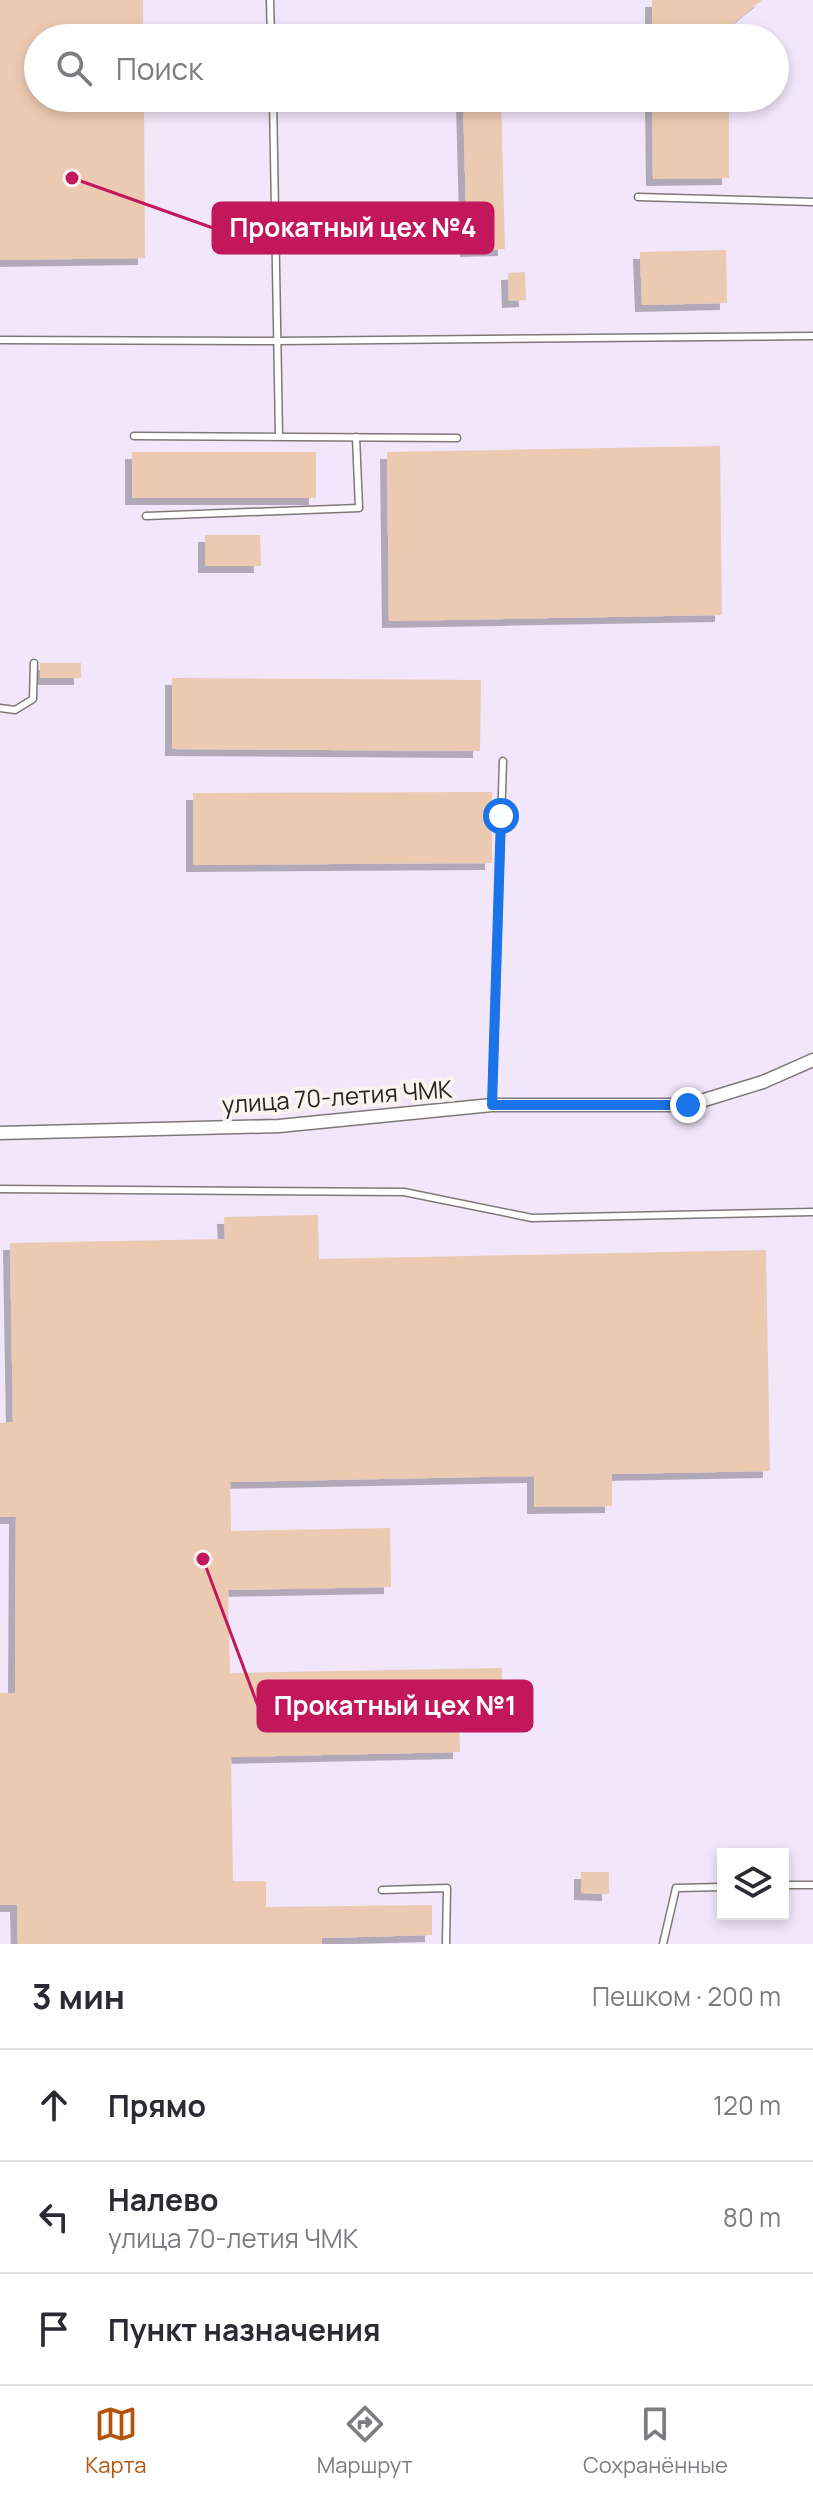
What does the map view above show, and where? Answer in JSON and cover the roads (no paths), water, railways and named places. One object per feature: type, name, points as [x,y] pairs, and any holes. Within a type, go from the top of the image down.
[{"type":"street","name":"улица 70-летия ЧМК","points":[[0,1133],[279,1126],[492,1105],[688,1105],[763,1082],[813,1060]]},
{"type":"lane","points":[[270,0],[271,24]]},
{"type":"lane","points":[[273,112],[279,436]]},
{"type":"lane","points":[[638,197],[813,202]]},
{"type":"lane","points":[[0,340],[813,336]]},
{"type":"lane","points":[[134,436],[457,438]]},
{"type":"lane","points":[[146,516],[359,508],[356,437]]},
{"type":"lane","points":[[0,708],[15,710],[33,699],[34,663]]},
{"type":"lane","points":[[492,1105],[503,761]]},
{"type":"lane","points":[[0,1189],[404,1192],[532,1218],[813,1212]]},
{"type":"lane","points":[[789,1885],[813,1885]]},
{"type":"lane","points":[[663,1944],[676,1888],[717,1887]]},
{"type":"lane","points":[[382,1890],[447,1888],[446,1944]]},
{"type":"place","name":"Прокатный цех №4","points":[[72,178]]},
{"type":"place","name":"Прокатный цех №1","points":[[203,1559]]}]
